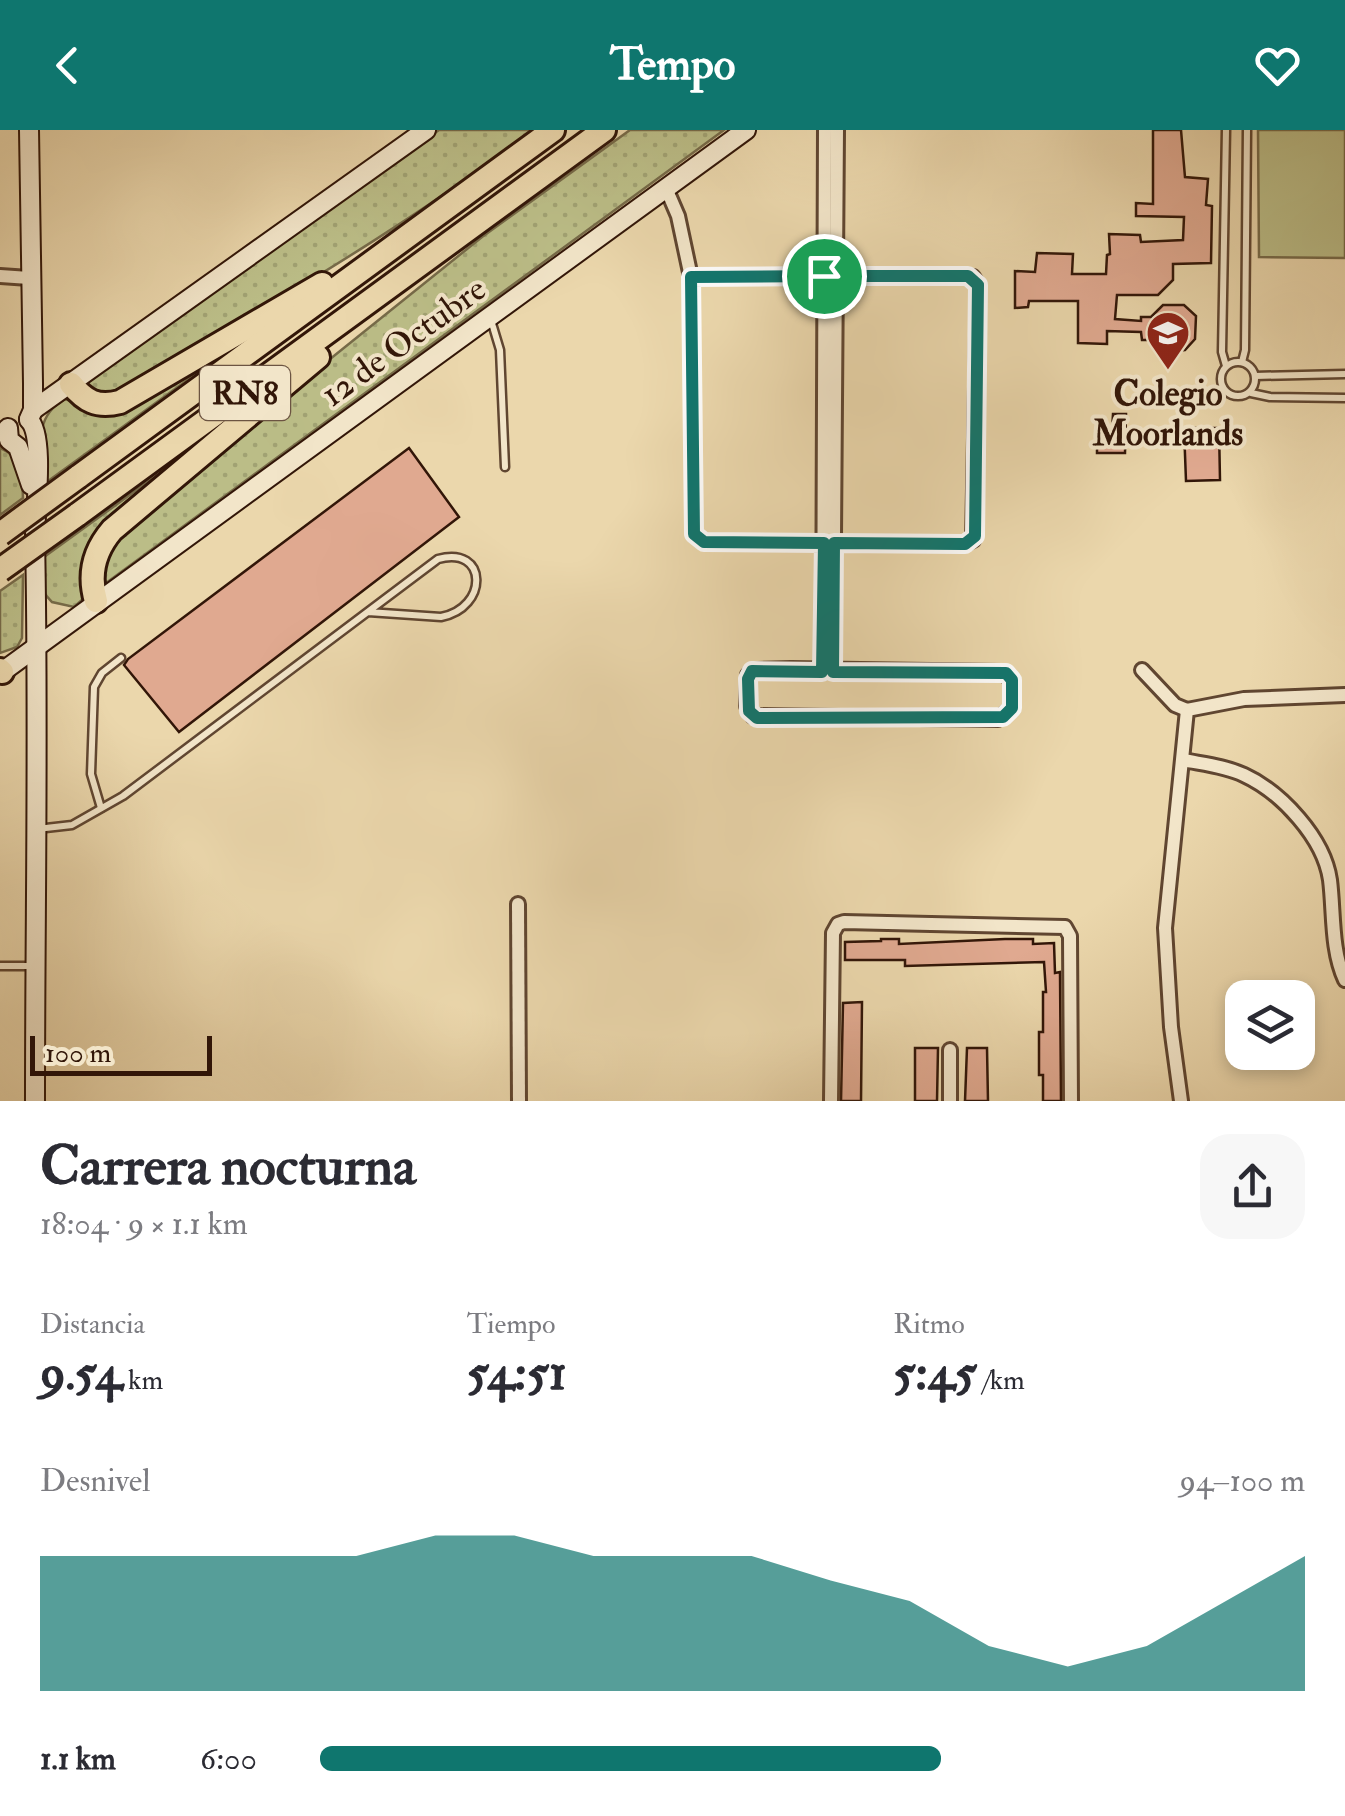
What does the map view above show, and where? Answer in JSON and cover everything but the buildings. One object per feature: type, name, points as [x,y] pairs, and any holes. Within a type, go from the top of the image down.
[{"type":"highway","name":"RN8","points":[[0,534],[553,130]]},
{"type":"highway","name":"RN8","points":[[0,570],[604,130]]},
{"type":"highway","points":[[71,384],[90,402],[120,402],[410,235]]},
{"type":"highway","points":[[96,601],[93,567],[100,546],[112,530],[308,366],[413,272]]},
{"type":"street","points":[[29,130],[31,415]]},
{"type":"street","points":[[35,1101],[38,646],[34,497],[12,438],[16,419],[31,415],[426,130]]},
{"type":"street","name":"12 de Octubre","points":[[1,671],[746,130]]},
{"type":"street","points":[[825,130],[830,276],[828,672]]},
{"type":"street","points":[[830,276],[837,130]]},
{"type":"street","points":[[666,188],[678,216],[691,277],[694,534],[704,542],[965,544],[973,540],[978,285],[968,276],[691,277]]},
{"type":"street","points":[[0,276],[29,278]]},
{"type":"street","points":[[1142,670],[1175,704],[1188,710],[1244,700],[1345,696]]},
{"type":"street","points":[[752,671],[828,672],[1000,672],[1012,680],[1012,708],[998,718],[757,718],[749,711],[748,679],[752,671]]},
{"type":"street","points":[[1180,1101],[1165,928],[1188,710]]},
{"type":"street","points":[[1183,760],[1230,770],[1262,786],[1311,836],[1330,874],[1338,962],[1345,980]]},
{"type":"street","points":[[518,904],[519,1101]]},
{"type":"street","points":[[831,1101],[833,934],[838,924],[844,922],[1065,927],[1070,936],[1071,1101]]},
{"type":"street","points":[[950,1050],[950,1101]]},
{"type":"lane","points":[[1226,130],[1222,352],[1226,366],[1221,377],[1227,393],[1345,398]]},
{"type":"lane","points":[[1242,362],[1247,130]]},
{"type":"lane","points":[[490,319],[500,350],[506,467]]},
{"type":"lane","points":[[1226,366],[1242,362],[1252,368],[1255,376],[1249,392]]},
{"type":"lane","points":[[1255,376],[1345,374]]},
{"type":"lane","points":[[36,829],[72,826],[123,796],[438,558],[453,554],[464,558],[475,574],[474,595],[453,615],[368,612]]},
{"type":"lane","points":[[101,808],[90,774],[94,687],[102,672],[121,658]]},
{"type":"lane","points":[[0,966],[35,966]]},
{"type":"green space","points":[[439,130],[534,130],[384,234],[123,394],[97,399],[85,384],[90,376]]},
{"type":"green space","points":[[630,130],[724,130],[102,586],[103,551],[147,506],[482,237]]},
{"type":"green space","points":[[1258,130],[1345,130],[1345,258],[1259,257]]},
{"type":"green space","points":[[248,336],[44,484],[43,426],[54,407],[65,399],[87,406]]},
{"type":"green space","points":[[247,410],[113,522],[83,599],[74,607],[52,602],[43,592],[44,557]]},
{"type":"green space","points":[[0,448],[17,462],[23,498],[0,515]]},
{"type":"green space","points":[[23,575],[22,638],[17,647],[0,653],[0,591]]},
{"type":"place","name":"Colegio Moorlands","points":[[1168,371]]},
{"type":"route","points":[[824,276],[968,276],[978,285],[975,536],[965,544],[834,543],[833,672],[1006,673],[1012,680],[1012,708],[1003,717],[757,718],[749,711],[748,674],[752,671],[822,672],[824,543],[704,542],[694,534],[691,277],[824,276]]}]
